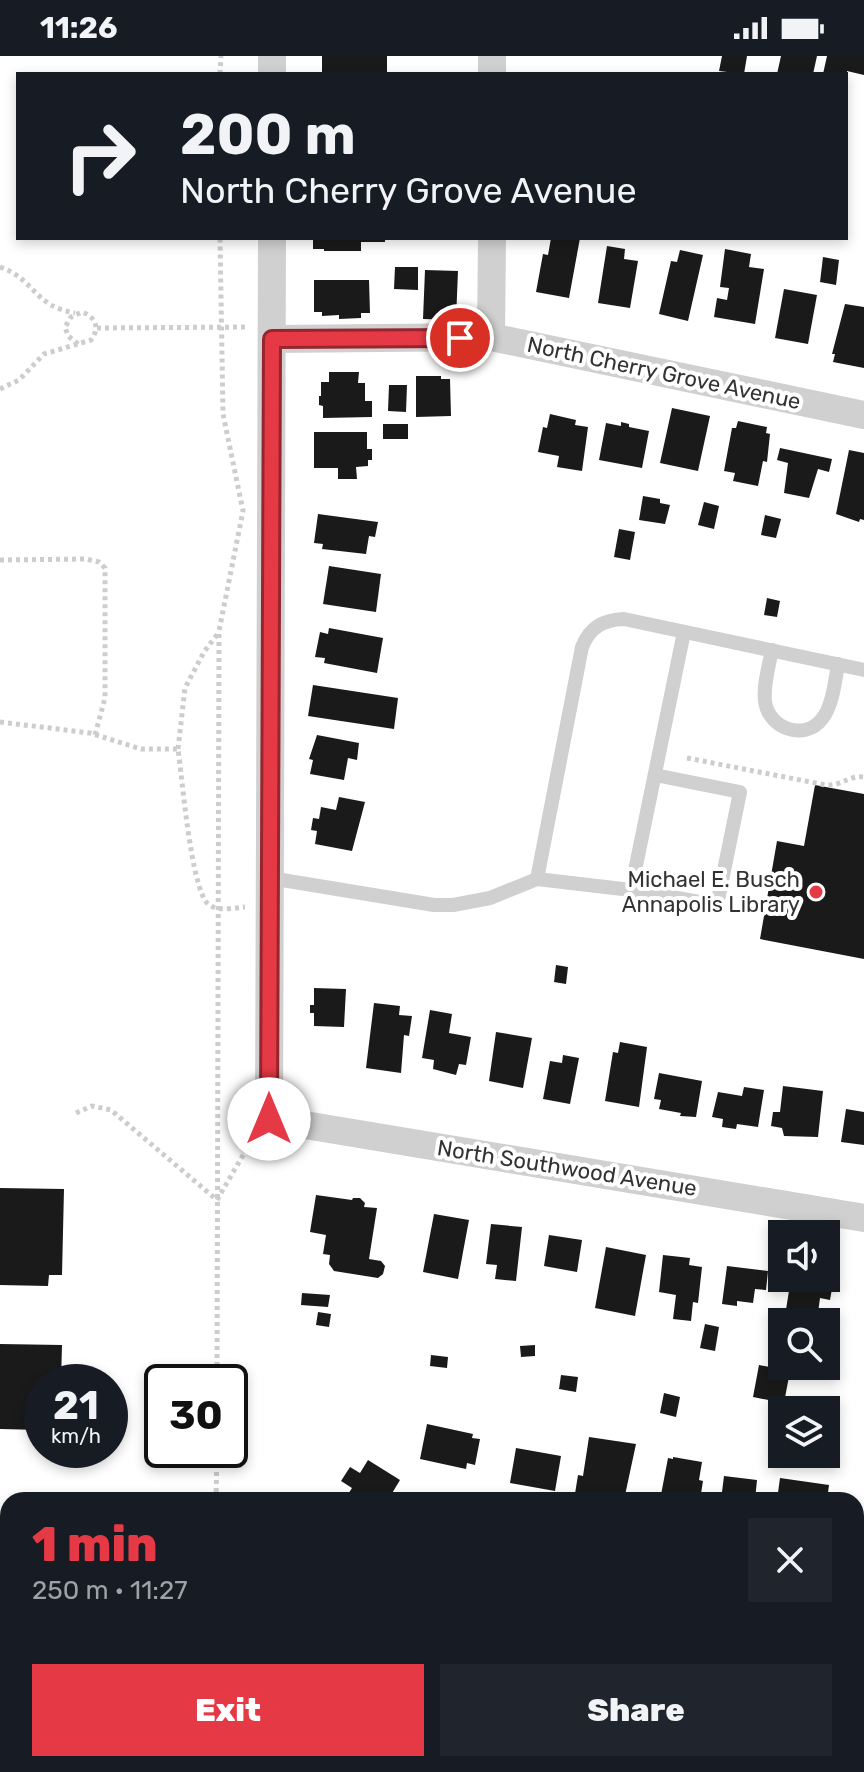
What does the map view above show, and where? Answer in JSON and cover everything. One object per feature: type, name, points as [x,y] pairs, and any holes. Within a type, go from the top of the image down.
[{"type":"street","points":[[269,1119],[272,240]]},
{"type":"street","points":[[491,337],[492,240]]},
{"type":"street","name":"North Cherry Grove Avenue","points":[[272,339],[491,337],[864,415]]},
{"type":"street","name":"North Southwood Avenue","points":[[269,1119],[864,1218]]},
{"type":"lane","points":[[537,879],[582,647],[587,635],[597,625],[624,619],[864,670]]},
{"type":"lane","points":[[631,890],[684,632]]},
{"type":"lane","points":[[772,650],[765,703],[778,725],[790,730],[811,728],[821,720],[832,696],[838,664]]},
{"type":"lane","points":[[270,878],[434,905],[490,898],[537,879],[631,890],[717,905],[740,792],[655,775]]},
{"type":"path","points":[[217,1364],[219,631],[243,511],[223,414],[220,240]]},
{"type":"path","points":[[0,267],[21,277],[47,304],[59,310],[93,317],[97,328],[91,340],[44,354],[19,380],[0,389]]},
{"type":"path","points":[[78,313],[68,320],[65,327],[68,336],[78,344]]},
{"type":"path","points":[[97,328],[223,327]]},
{"type":"path","points":[[0,560],[86,559],[99,562],[105,568],[105,698],[95,735]]},
{"type":"path","points":[[219,631],[185,688],[178,749],[195,872],[202,897],[217,909],[270,906]]},
{"type":"path","points":[[0,722],[95,735],[141,749],[178,749]]},
{"type":"path","points":[[678,757],[826,785],[838,786],[856,776],[864,777]]},
{"type":"path","points":[[76,1113],[92,1106],[111,1110],[217,1200]]},
{"type":"path","points":[[217,1200],[252,1140],[269,1119]]},
{"type":"path","points":[[216,1492],[217,1468]]},
{"type":"building","points":[[322,56],[387,56],[387,72],[322,72]]},
{"type":"building","points":[[722,56],[747,56],[744,72],[719,71]]},
{"type":"building","points":[[781,56],[817,56],[813,72],[777,72]]},
{"type":"building","points":[[827,56],[864,56],[864,75],[847,71],[823,72]]},
{"type":"building","points":[[313,240],[385,240],[361,242],[361,251],[313,249]]},
{"type":"building","points":[[551,240],[580,240],[569,298],[536,292],[543,254],[548,255]]},
{"type":"building","points":[[607,246],[625,249],[624,259],[638,261],[630,308],[598,303]]},
{"type":"building","points":[[725,249],[751,254],[749,267],[764,269],[755,324],[714,317],[717,298],[727,300],[729,288],[720,287]]},
{"type":"building","points":[[680,250],[703,255],[688,321],[659,314],[671,261],[677,262]]},
{"type":"building","points":[[823,257],[839,260],[836,285],[820,282]]},
{"type":"building","points":[[395,267],[418,267],[418,290],[394,289]]},
{"type":"building","points":[[425,270],[458,271],[456,320],[423,319]]},
{"type":"building","points":[[314,280],[369,280],[370,313],[361,313],[361,318],[339,319],[339,315],[322,316],[322,312],[314,312]]},
{"type":"building","points":[[784,289],[817,295],[808,344],[775,338]]},
{"type":"building","points":[[845,304],[864,307],[864,368],[833,362],[835,354],[832,354]]},
{"type":"building","points":[[329,372],[359,372],[358,383],[365,383],[365,401],[372,401],[372,417],[323,418],[319,396],[321,382],[329,382]]},
{"type":"building","points":[[416,376],[450,379],[451,416],[416,417]]},
{"type":"building","points":[[389,385],[407,385],[406,412],[388,411]]},
{"type":"building","points":[[672,408],[710,416],[698,471],[660,463]]},
{"type":"building","points":[[550,414],[576,420],[575,425],[588,427],[582,471],[557,467],[559,456],[538,452],[543,427],[547,428]]},
{"type":"building","points":[[738,421],[767,427],[766,433],[770,434],[767,462],[763,461],[758,486],[733,481],[735,473],[724,471],[732,428],[736,428]]},
{"type":"building","points":[[621,422],[649,431],[642,468],[599,460],[606,423],[621,426]]},
{"type":"building","points":[[383,424],[408,424],[408,439],[383,439]]},
{"type":"building","points":[[314,432],[367,432],[367,449],[372,449],[372,460],[368,460],[368,466],[356,467],[357,479],[338,479],[338,468],[314,468]]},
{"type":"building","points":[[780,448],[832,459],[829,472],[818,469],[809,498],[784,493],[788,463],[777,460]]},
{"type":"building","points":[[849,450],[864,453],[864,520],[860,519],[859,522],[836,514]]},
{"type":"building","points":[[643,496],[660,499],[660,503],[670,505],[665,524],[639,520]]},
{"type":"building","points":[[704,502],[719,506],[714,529],[698,525]]},
{"type":"building","points":[[318,514],[378,522],[375,537],[369,536],[366,554],[322,549],[323,544],[314,543]]},
{"type":"building","points":[[765,515],[781,519],[776,538],[761,535]]},
{"type":"building","points":[[619,529],[635,532],[630,560],[614,557]]},
{"type":"building","points":[[329,566],[381,574],[376,612],[323,604]]},
{"type":"building","points":[[767,598],[780,601],[777,617],[764,615]]},
{"type":"building","points":[[329,628],[383,638],[377,673],[324,663],[325,658],[315,657],[320,632],[328,634]]},
{"type":"building","points":[[313,685],[398,698],[394,729],[308,716]]},
{"type":"building","points":[[317,735],[359,743],[357,760],[348,758],[344,780],[310,774],[313,760],[309,759]]},
{"type":"building","name":"Michael E. Busch Annapolis Library","points":[[815,785],[864,794],[864,959],[760,939],[777,841],[804,846]]},
{"type":"building","points":[[339,797],[365,802],[352,851],[315,844],[317,831],[311,830],[313,818],[319,819],[321,807],[336,810]]},
{"type":"building","points":[[556,965],[568,967],[566,984],[554,982]]},
{"type":"building","points":[[314,988],[346,989],[344,1027],[314,1026],[314,1013],[310,1013],[310,1005],[314,1005]]},
{"type":"building","points":[[374,1003],[400,1006],[399,1015],[412,1016],[409,1036],[404,1035],[401,1073],[366,1068]]},
{"type":"building","points":[[430,1010],[452,1014],[449,1033],[471,1037],[466,1065],[459,1064],[456,1075],[433,1069],[434,1060],[422,1058]]},
{"type":"building","points":[[496,1032],[532,1038],[523,1088],[489,1081]]},
{"type":"building","points":[[620,1042],[647,1047],[639,1107],[605,1101],[613,1052],[618,1053]]},
{"type":"building","points":[[563,1055],[579,1058],[570,1104],[543,1099],[550,1061],[562,1063]]},
{"type":"building","points":[[659,1073],[702,1081],[696,1117],[680,1116],[681,1113],[659,1109],[661,1100],[654,1099]]},
{"type":"building","points":[[783,1086],[823,1091],[818,1137],[784,1136],[782,1128],[771,1126],[773,1112],[780,1112]]},
{"type":"building","points":[[744,1087],[764,1090],[758,1127],[737,1124],[736,1129],[722,1127],[723,1119],[712,1117],[718,1092],[742,1096]]},
{"type":"building","points":[[846,1109],[864,1112],[864,1145],[841,1142]]},
{"type":"building","points":[[0,1188],[64,1189],[62,1275],[49,1275],[48,1286],[0,1285]]},
{"type":"building","points":[[316,1195],[352,1200],[360,1198],[365,1203],[364,1207],[377,1208],[369,1259],[381,1261],[385,1266],[378,1278],[334,1271],[329,1264],[330,1255],[323,1254],[326,1235],[310,1232]]},
{"type":"building","points":[[434,1214],[469,1220],[458,1279],[423,1272]]},
{"type":"building","points":[[491,1224],[522,1227],[516,1281],[495,1279],[497,1265],[486,1264]]},
{"type":"building","points":[[549,1235],[582,1240],[577,1272],[544,1266]]},
{"type":"building","points":[[606,1247],[646,1255],[635,1316],[595,1308]]},
{"type":"building","points":[[663,1255],[690,1258],[689,1265],[702,1267],[698,1303],[693,1302],[691,1321],[673,1319],[676,1295],[659,1292]]},
{"type":"building","points":[[727,1266],[768,1271],[766,1290],[755,1289],[753,1303],[737,1301],[737,1306],[722,1304]]},
{"type":"building","points":[[789,1292],[831,1292],[830,1300],[820,1298],[819,1308],[786,1308]]},
{"type":"building","points":[[302,1293],[330,1295],[328,1307],[301,1305]]},
{"type":"building","points":[[318,1312],[331,1314],[329,1327],[316,1325]]},
{"type":"building","points":[[705,1324],[719,1327],[715,1351],[700,1348]]},
{"type":"building","points":[[0,1344],[62,1345],[61,1364],[24,1364],[24,1430],[0,1429]]},
{"type":"building","points":[[535,1345],[535,1356],[521,1357],[520,1346]]},
{"type":"building","points":[[431,1355],[448,1357],[447,1368],[430,1366]]},
{"type":"building","points":[[759,1365],[768,1367],[768,1380],[788,1380],[785,1396],[768,1396],[768,1400],[753,1397]]},
{"type":"building","points":[[561,1375],[578,1377],[576,1392],[559,1389]]},
{"type":"building","points":[[664,1393],[680,1397],[676,1417],[660,1413]]},
{"type":"building","points":[[427,1424],[473,1434],[472,1438],[480,1439],[475,1465],[467,1463],[466,1469],[420,1459]]},
{"type":"building","points":[[589,1437],[636,1444],[626,1492],[575,1492],[578,1475],[583,1476]]},
{"type":"building","points":[[516,1448],[561,1456],[555,1491],[510,1483]]},
{"type":"building","points":[[668,1458],[702,1462],[699,1480],[703,1481],[701,1492],[662,1492]]},
{"type":"building","points":[[368,1460],[400,1480],[393,1492],[349,1492],[352,1488],[341,1481],[350,1467],[360,1473]]},
{"type":"building","points":[[724,1476],[757,1480],[756,1492],[722,1492]]},
{"type":"building","points":[[780,1478],[829,1485],[828,1492],[778,1492]]},
{"type":"place","name":"Michael E. Busch Annapolis Library","points":[[816,892]]},
{"type":"route","points":[[269,1119],[272,339],[460,338]]}]
